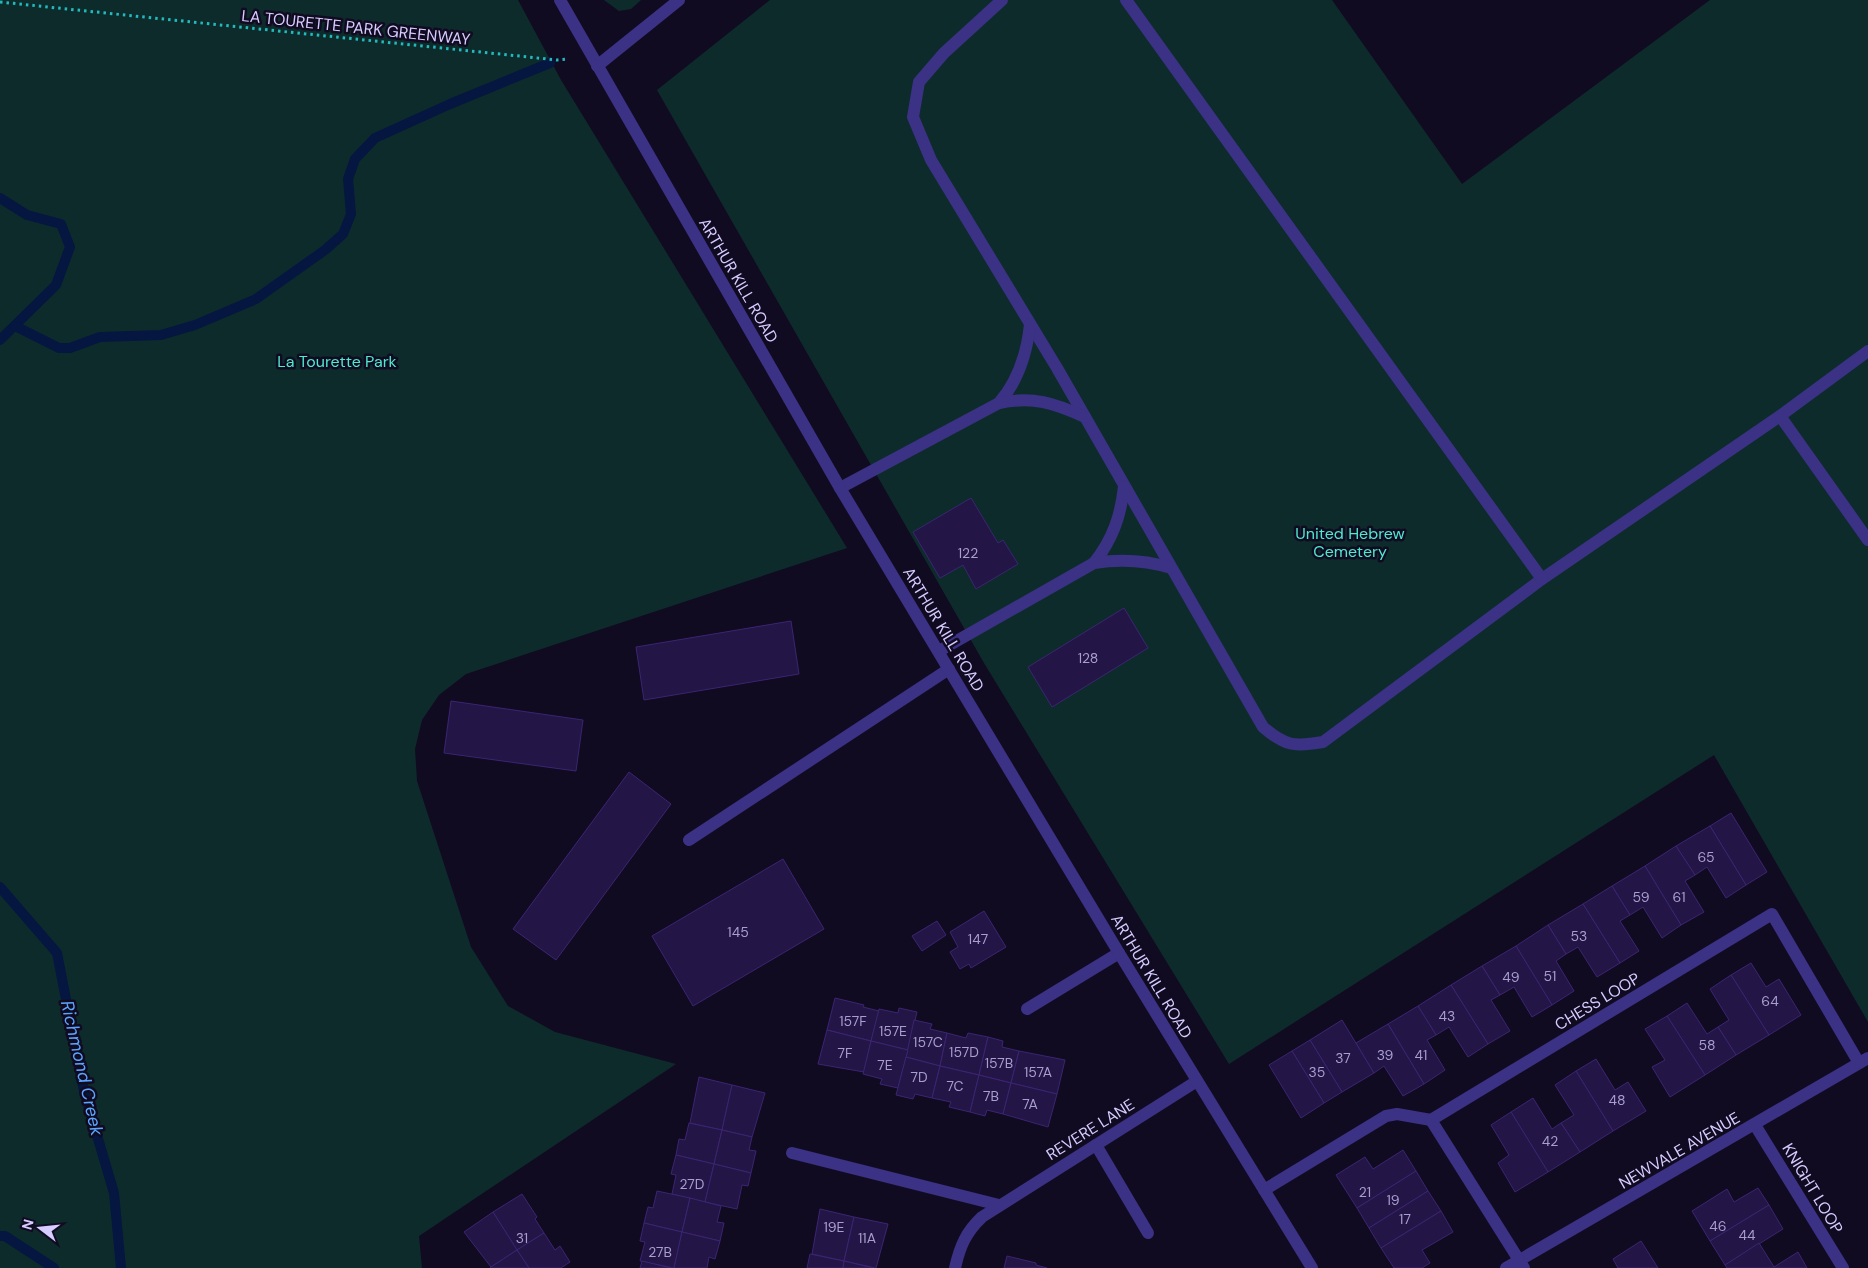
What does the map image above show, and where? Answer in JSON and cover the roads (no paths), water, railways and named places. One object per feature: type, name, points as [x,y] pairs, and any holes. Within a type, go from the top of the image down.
[{"type":"street","name":"ARTHUR KILL ROAD","points":[[560,0],[840,488],[1119,954],[1312,1268]]},
{"type":"street","points":[[597,66],[679,0]]},
{"type":"street","points":[[1002,0],[944,54],[919,82],[913,117],[931,160],[1085,417],[1263,727],[1278,740],[1298,746],[1323,742],[1542,579],[1780,416],[1868,351]]},
{"type":"street","points":[[1126,0],[1542,579]]},
{"type":"street","points":[[999,402],[1016,380],[1028,343],[1030,324]]},
{"type":"street","points":[[840,488],[999,402],[1022,398],[1044,402],[1085,417]]},
{"type":"street","points":[[1780,416],[1868,540]]},
{"type":"street","points":[[1094,563],[1111,538],[1118,522],[1124,486]]},
{"type":"street","points":[[938,651],[1094,563],[1114,560],[1136,561],[1171,568]]},
{"type":"street","points":[[689,840],[949,669]]},
{"type":"street","name":"CHESS LOOP","points":[[1432,1120],[1772,914],[1864,1060]]},
{"type":"street","points":[[1027,1009],[1119,954]]},
{"type":"street","name":"NEWVALE AVENUE","points":[[1506,1268],[1522,1264],[1864,1060]]},
{"type":"street","name":"REVERE LANE","points":[[955,1268],[961,1245],[970,1229],[999,1204],[1197,1081]]},
{"type":"street","points":[[1264,1190],[1386,1116],[1397,1114],[1432,1120],[1522,1264]]},
{"type":"street","name":"KNIGHT LOOP","points":[[1756,1125],[1843,1268]]},
{"type":"street","points":[[1096,1145],[1148,1233]]},
{"type":"street","points":[[792,1153],[999,1204]]},
{"type":"waterway","points":[[15,326],[59,348],[70,348],[100,337],[161,335],[195,325],[256,299],[325,250],[343,234],[351,214],[348,179],[355,159],[375,138],[450,104],[550,63]]},
{"type":"waterway","name":"Richmond Creek","points":[[0,198],[27,215],[61,224],[70,247],[56,285],[0,340]]},
{"type":"waterway","name":"Richmond Creek","points":[[0,887],[57,953],[84,1091],[114,1193],[121,1268]]},
{"type":"waterway","name":"Richmond Creek","points":[[0,1236],[5,1236],[54,1268]]},
{"type":"park label","name":"La Tourette Park","points":[[337,361]]},
{"type":"park label","name":"United Hebrew Cemetery","points":[[1350,542]]}]
